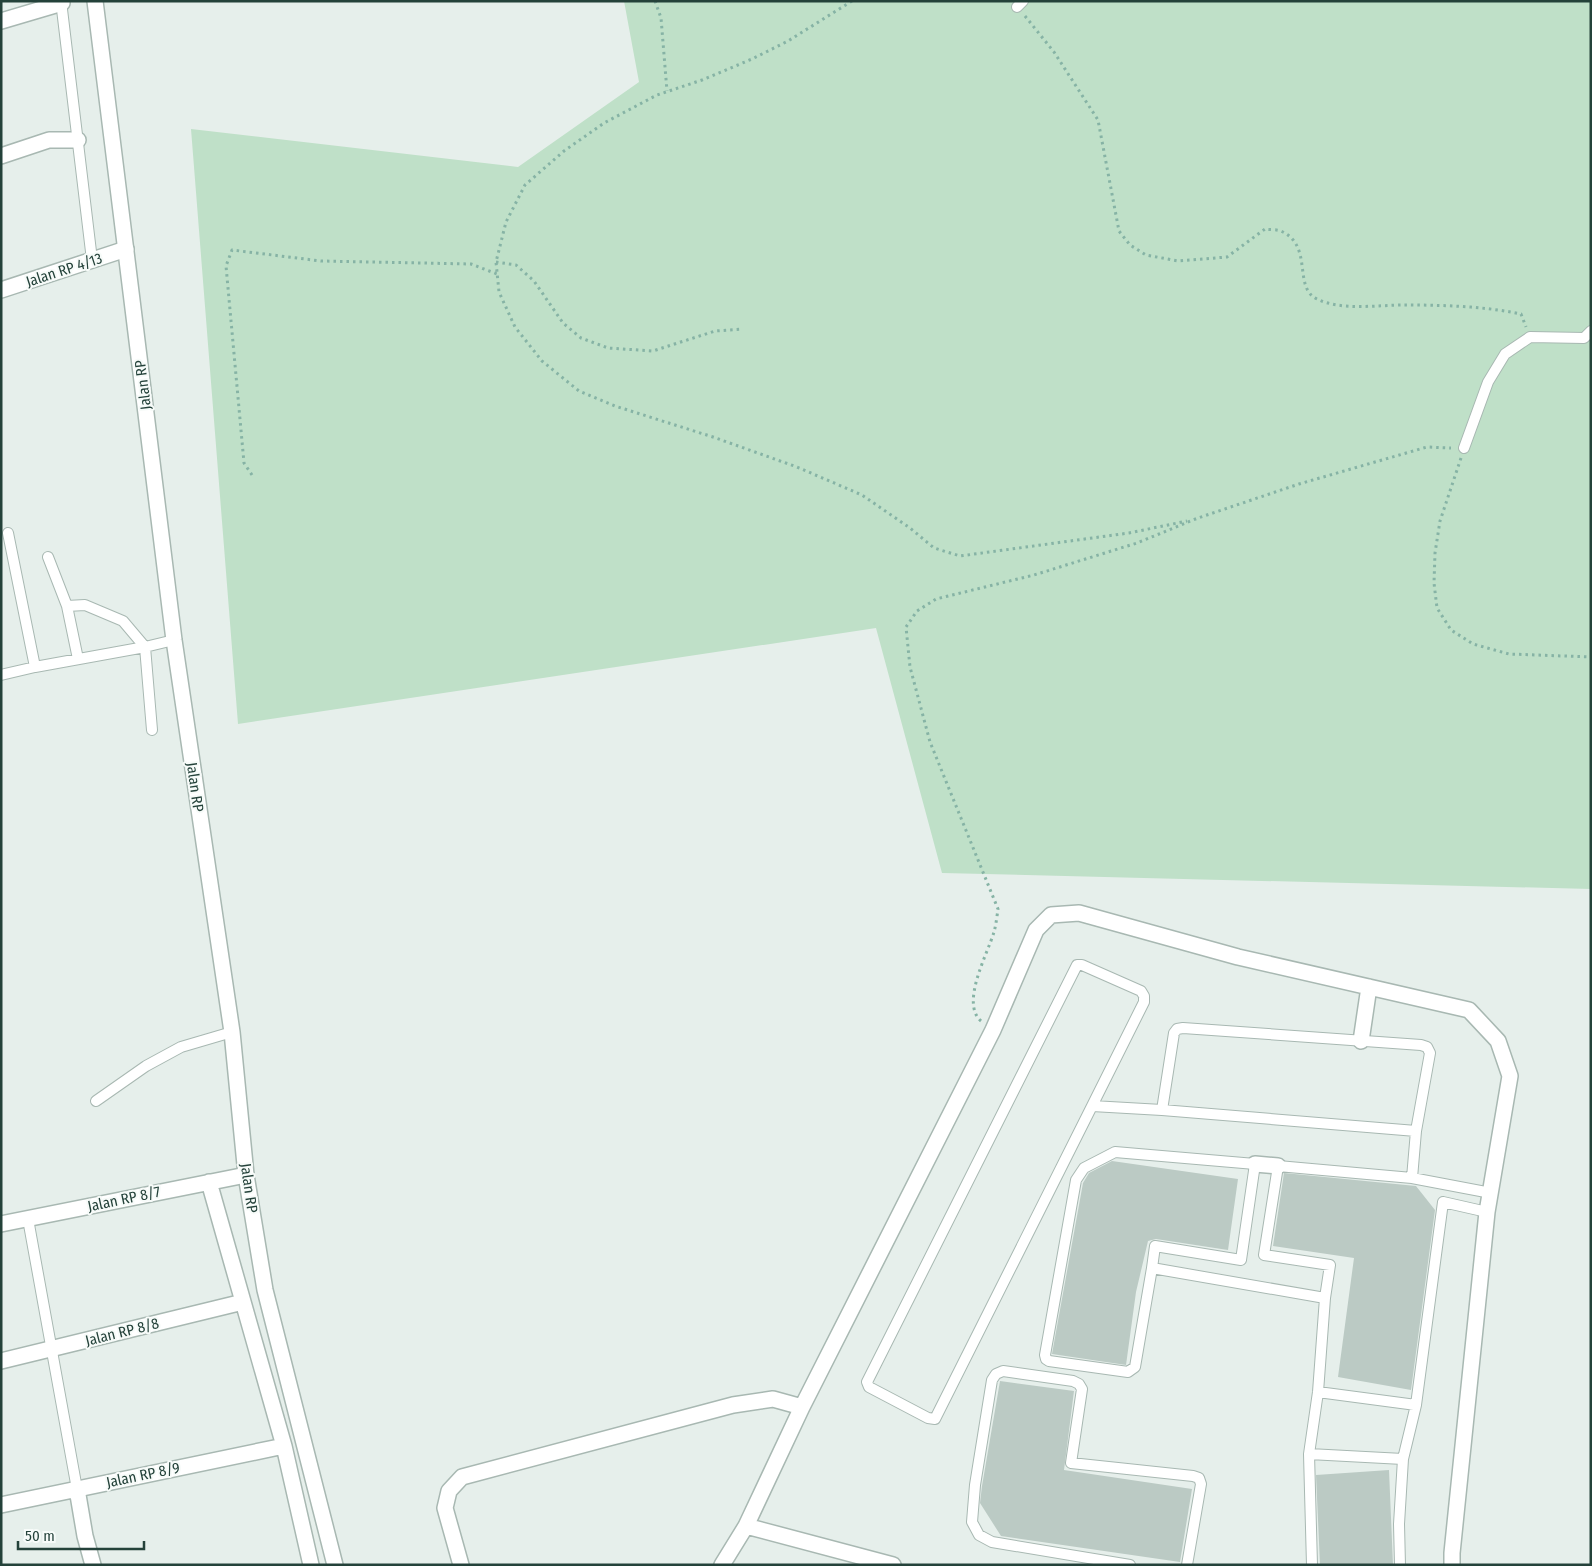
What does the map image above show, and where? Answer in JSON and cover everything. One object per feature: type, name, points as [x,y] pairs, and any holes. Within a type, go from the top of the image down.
[{"type":"street","name":"Jalan RP","points":[[95,1],[174,640],[232,1032],[246,1175],[265,1290],[335,1565]]},
{"type":"street","points":[[1,22],[62,2]]},
{"type":"street","points":[[1,156],[49,140],[78,140]]},
{"type":"street","name":"Jalan RP 4/13","points":[[1,290],[126,249]]},
{"type":"street","points":[[722,1565],[746,1526],[802,1407],[993,1030],[1036,930],[1051,915],[1079,913],[1238,957],[1469,1010],[1498,1040],[1510,1076],[1488,1212],[1452,1565]]},
{"type":"street","points":[[1361,1041],[1369,987]]},
{"type":"street","points":[[1254,1164],[1278,1166]]},
{"type":"street","name":"Jalan RP 8/7","points":[[1,1224],[246,1175]]},
{"type":"street","points":[[209,1182],[284,1446],[312,1565]]},
{"type":"street","name":"Jalan RP 8/8","points":[[1,1361],[243,1302]]},
{"type":"street","points":[[461,1565],[445,1508],[449,1491],[462,1476],[733,1405],[773,1400],[802,1407]]},
{"type":"street","name":"Jalan RP 8/9","points":[[1,1505],[284,1446]]},
{"type":"street","points":[[77,1489],[92,1565]]},
{"type":"street","points":[[746,1526],[893,1565]]},
{"type":"lane","points":[[62,2],[92,260]]},
{"type":"lane","points":[[1464,448],[1488,382],[1505,354],[1530,337],[1584,338],[1591,331]]},
{"type":"lane","points":[[8,532],[36,668]]},
{"type":"lane","points":[[48,557],[67,606],[78,659]]},
{"type":"lane","points":[[67,606],[85,605],[123,621],[145,647],[152,730]]},
{"type":"lane","points":[[1,675],[174,640]]},
{"type":"lane","points":[[1077,965],[1082,965],[1141,991],[1144,996],[1144,1002],[1092,1106],[934,1419],[928,1418],[869,1387],[867,1382],[1077,965]]},
{"type":"lane","points":[[1162,1110],[1174,1034],[1177,1029],[1421,1045],[1427,1048],[1430,1053],[1416,1131],[1412,1178]]},
{"type":"lane","points":[[96,1101],[146,1066],[181,1047],[232,1032]]},
{"type":"lane","points":[[1092,1106],[1416,1131]]},
{"type":"lane","points":[[1115,1152],[1254,1164],[1241,1260],[1155,1246],[1135,1366],[1132,1370],[1128,1372],[1049,1361],[1046,1359],[1045,1355],[1076,1180],[1084,1168],[1115,1152]]},
{"type":"lane","points":[[1312,1565],[1309,1454],[1318,1392],[1325,1298],[1330,1265],[1264,1255],[1278,1166],[1412,1178],[1491,1193]]},
{"type":"lane","points":[[1400,1565],[1399,1524],[1403,1459],[1416,1405],[1442,1202],[1488,1212]]},
{"type":"lane","points":[[28,1219],[77,1489]]},
{"type":"lane","points":[[1152,1268],[1325,1298]]},
{"type":"lane","points":[[1130,1565],[992,1542],[979,1535],[972,1522],[975,1485],[992,1380],[996,1374],[1002,1371],[1073,1381],[1080,1384],[1082,1389],[1071,1463],[1199,1478],[1201,1484],[1187,1565]]},
{"type":"lane","points":[[1318,1392],[1416,1405]]},
{"type":"lane","points":[[1309,1454],[1403,1459]]},
{"type":"path","points":[[655,1],[661,18],[667,91]]},
{"type":"path","points":[[852,1],[788,41],[752,59],[702,80],[657,94],[604,123],[564,151],[525,185],[506,222],[496,262],[499,292],[515,327],[542,361],[578,391],[615,406],[713,437],[797,467],[862,495],[910,528],[934,548],[960,556],[1129,533],[1198,518]]},
{"type":"path","points":[[1020,4],[1098,120],[1120,231],[1130,245],[1146,255],[1178,261],[1226,257],[1265,229],[1282,231],[1296,242],[1301,254],[1306,288],[1316,299],[1337,305],[1406,305],[1499,309],[1521,314],[1530,337]]},
{"type":"path","points":[[252,476],[244,463],[226,266],[232,250],[321,261],[471,264],[497,274]]},
{"type":"path","points":[[496,262],[516,265],[534,282],[562,323],[581,338],[608,348],[653,351],[715,331],[744,329]]},
{"type":"path","points":[[993,1030],[978,1018],[973,1000],[976,978],[995,931],[998,909],[930,742],[910,667],[906,627],[917,611],[936,599],[1034,575],[1137,543],[1198,518],[1299,484],[1428,447],[1464,448],[1440,521],[1435,553],[1434,583],[1437,608],[1451,630],[1473,644],[1509,654],[1591,657]]},
{"type":"green space","points":[[624,1],[1591,1],[1591,889],[942,873],[876,628],[238,724],[191,129],[518,167],[639,82]]},
{"type":"building","points":[[1112,1161],[1238,1179],[1228,1250],[1156,1239],[1148,1241],[1136,1292],[1126,1365],[1052,1354],[1083,1183],[1089,1173]]},
{"type":"building","points":[[1284,1173],[1416,1186],[1435,1210],[1411,1390],[1338,1377],[1354,1258],[1273,1246]]},
{"type":"building","points":[[1000,1381],[1074,1391],[1064,1470],[1192,1489],[1180,1562],[1001,1536],[980,1503]]},
{"type":"building","points":[[1389,1470],[1393,1565],[1320,1565],[1316,1475]]}]
